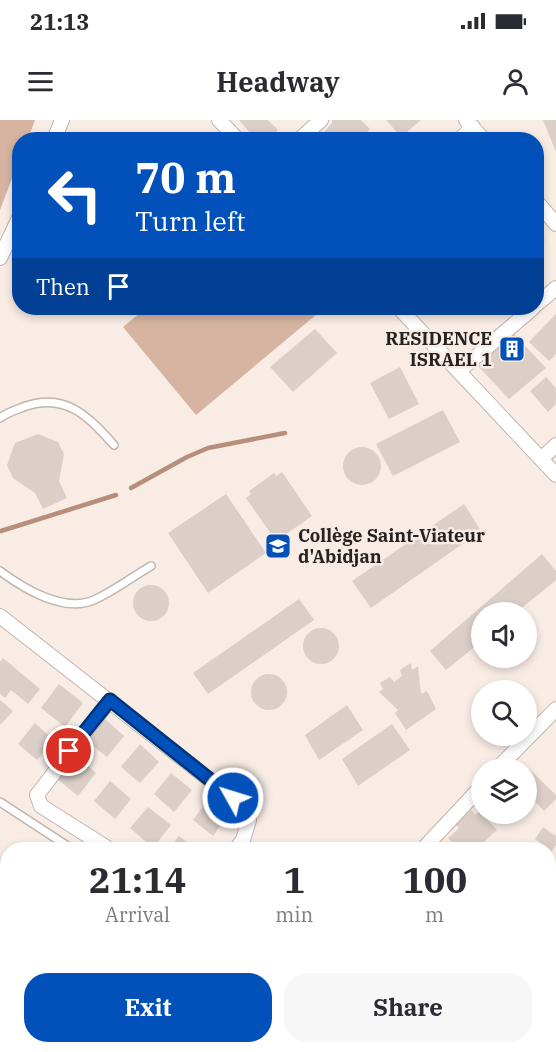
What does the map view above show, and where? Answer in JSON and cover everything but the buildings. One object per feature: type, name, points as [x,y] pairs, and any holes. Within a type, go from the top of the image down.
[{"type":"street","points":[[219,120],[230,132]]},
{"type":"street","points":[[308,132],[321,120]]},
{"type":"street","points":[[544,210],[556,224]]},
{"type":"street","points":[[0,258],[12,233]]},
{"type":"street","points":[[544,298],[556,288]]},
{"type":"street","points":[[406,315],[556,475]]},
{"type":"street","points":[[459,371],[525,315]]},
{"type":"street","points":[[541,459],[556,445]]},
{"type":"street","points":[[0,616],[198,769],[243,809],[249,820],[241,842]]},
{"type":"street","points":[[98,842],[41,806],[37,795],[110,700]]},
{"type":"street","points":[[508,758],[556,709]]},
{"type":"street","points":[[430,842],[471,798]]},
{"type":"lane","points":[[0,418],[7,413],[42,401],[67,405],[92,420],[114,445]]},
{"type":"lane","points":[[0,571],[31,591],[66,603],[82,603],[93,600],[151,566]]},
{"type":"lane","points":[[0,802],[61,842]]},
{"type":"shaded area","points":[[0,120],[35,120],[31,132],[12,132],[12,178],[0,210]]},
{"type":"shaded area","points":[[138,315],[316,315],[196,415],[123,327]]},
{"type":"waterway","points":[[131,488],[208,448],[285,433]]},
{"type":"waterway","points":[[1,531],[116,495]]},
{"type":"place","name":"RESIDENCE ISRAEL 1","points":[[512,349]]},
{"type":"place","name":"Collège Saint-Viateur d'Abidjan","points":[[278,546]]},
{"type":"route","points":[[69,751],[110,700],[233,798]]}]
